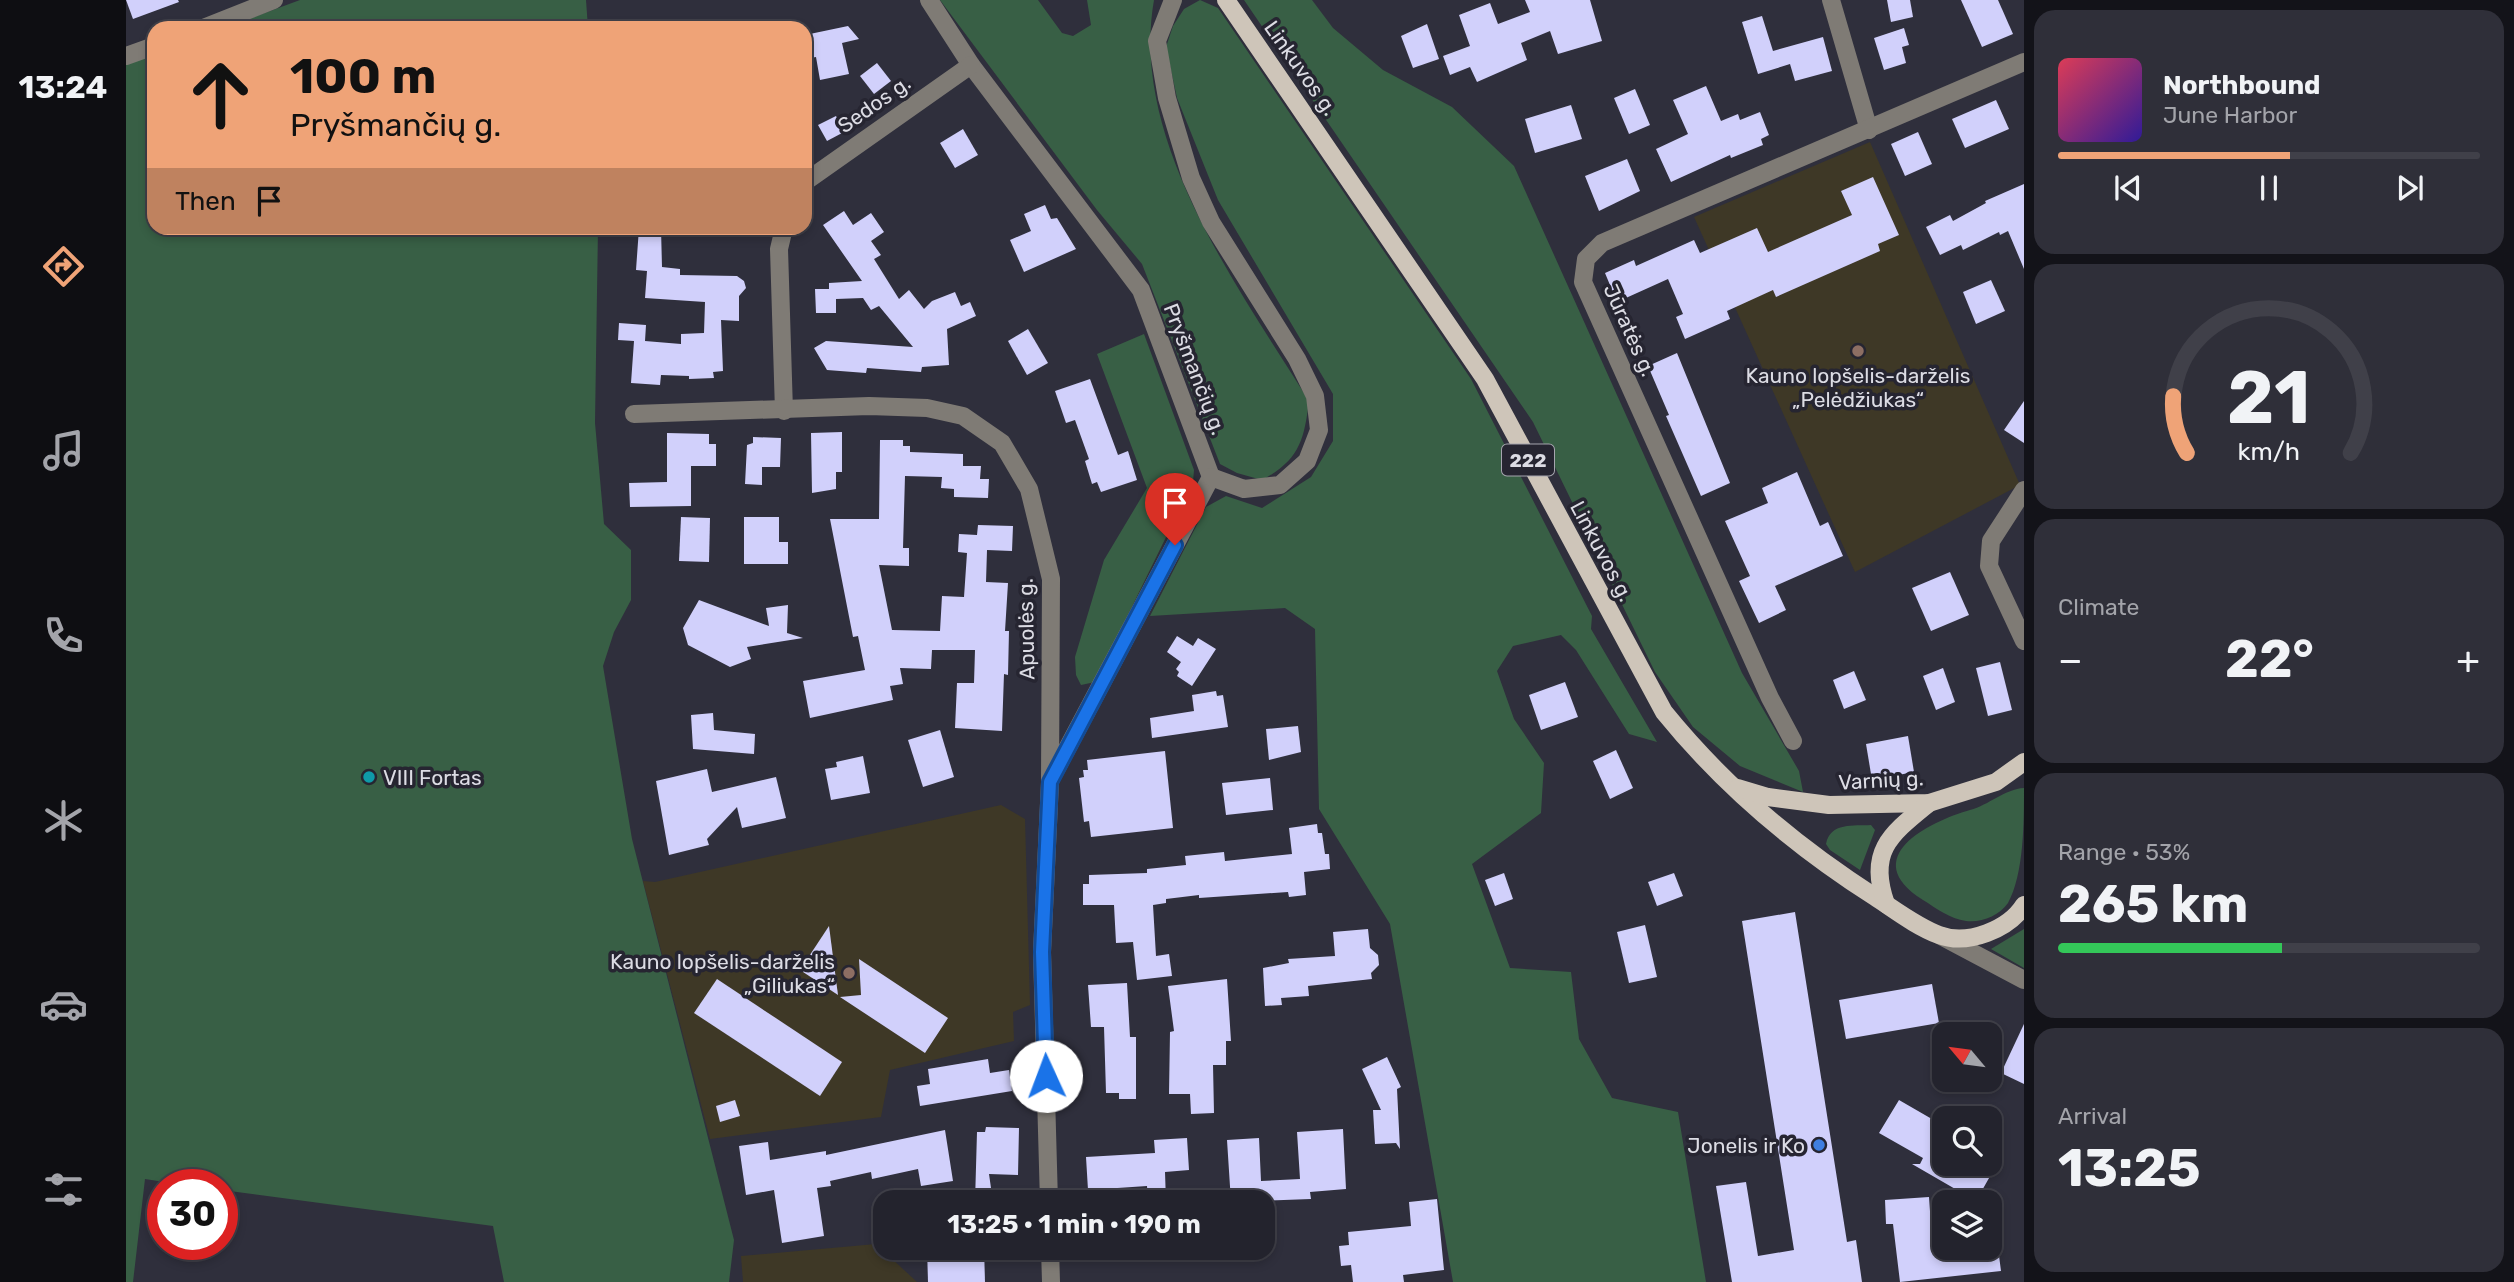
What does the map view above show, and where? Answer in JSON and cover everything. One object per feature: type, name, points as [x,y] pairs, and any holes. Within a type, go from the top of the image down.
[{"type":"main road","name":"Linkuvos g.","points":[[1226,0],[1485,379],[1664,712],[1733,787],[1787,835],[1886,904],[1941,936]]},
{"type":"main road","name":"Varnių g.","points":[[1733,787],[1768,797],[1829,806],[1929,803],[1996,782],[2024,762]]},
{"type":"main road","points":[[1996,782],[2024,779]]},
{"type":"main road","points":[[1886,904],[1879,880],[1879,863],[1886,841],[1929,803]]},
{"type":"main road","points":[[1941,936],[1986,934],[2008,922],[2024,905]]},
{"type":"street","points":[[221,21],[274,0]]},
{"type":"street","name":"Pryšmančių g.","points":[[929,0],[971,65],[1141,290],[1211,477]]},
{"type":"street","points":[[1050,782],[1211,477],[1244,489],[1280,485],[1307,461],[1319,430],[1315,396],[1297,359],[1211,222],[1191,177],[1167,98],[1157,41],[1173,0]]},
{"type":"street","points":[[1831,0],[1869,130]]},
{"type":"street","points":[[126,56],[147,48]]},
{"type":"street","name":"Jūratės g.","points":[[1793,741],[1770,698],[1583,282],[1586,259],[1602,243],[2024,62]]},
{"type":"street","name":"Sedos g.","points":[[812,177],[971,65]]},
{"type":"street","points":[[782,235],[779,249],[785,411]]},
{"type":"street","name":"Apuolės g.","points":[[634,414],[785,411],[869,406],[927,408],[963,416],[1002,443],[1029,489],[1051,579],[1050,782],[1042,952],[1049,1190]]},
{"type":"street","points":[[2024,490],[1991,541],[1989,566],[2024,641]]},
{"type":"street","name":"Linkuvos g.","points":[[1941,936],[2024,981]]},
{"type":"street","points":[[1050,1260],[1051,1282]]},
{"type":"shaded area","name":"Kauno lopšelis-darželis „Pelėdžiukas“","points":[[1870,142],[2020,485],[1855,572],[1694,217]]},
{"type":"shaded area","name":"Kauno lopšelis-darželis „Giliukas“","points":[[1001,805],[1025,819],[1030,1005],[1013,1012],[1014,1041],[890,1070],[881,1117],[710,1139],[643,881],[655,882]]},
{"type":"shaded area","points":[[873,1244],[873,1260],[893,1260],[917,1282],[743,1282],[741,1256]]},
{"type":"green space","points":[[300,0],[586,0],[588,21],[243,21]]},
{"type":"green space","points":[[940,0],[1038,0],[1062,33],[1073,36],[1091,25],[1087,0],[1154,0],[1151,53],[1158,106],[1173,158],[1222,261],[1309,401],[1298,448],[1274,473],[1262,480],[1237,473],[1220,464],[1142,264],[1097,210]]},
{"type":"green space","points":[[1200,0],[1218,8],[1471,379],[1592,616],[1591,629],[1657,742],[1629,734],[1576,650],[1561,635],[1513,646],[1497,671],[1514,719],[1544,763],[1541,813],[1472,864],[1510,968],[1571,972],[1579,1039],[1612,1098],[1678,1112],[1706,1282],[1453,1282],[1390,924],[1319,809],[1315,629],[1285,608],[1150,616],[1206,507],[1226,496],[1262,508],[1311,477],[1333,441],[1333,394],[1218,200],[1177,98],[1166,47],[1173,26],[1184,9]]},
{"type":"green space","points":[[1244,0],[1312,0],[1333,28],[1383,70],[1452,107],[1514,166],[1742,673],[1799,771],[1803,792],[1740,766],[1693,727],[1655,672],[1533,422]]},
{"type":"green space","name":"VIII Fortas","points":[[147,56],[147,235],[598,235],[595,423],[604,524],[631,550],[631,600],[614,632],[603,666],[632,839],[734,1240],[729,1282],[504,1282],[493,1226],[238,1192],[238,1169],[147,1169],[133,1282],[126,1282],[126,64]]},
{"type":"green space","points":[[1144,334],[1194,470],[1193,482],[1095,682],[1081,685],[1076,675],[1075,657],[1104,560],[1147,488],[1097,354]]},
{"type":"green space","points":[[2024,788],[2022,847],[2017,878],[2008,903],[2000,912],[1978,921],[1960,920],[1938,910],[1904,885],[1897,870],[1898,856],[1906,844],[1919,833],[2010,791]]},
{"type":"green space","points":[[1871,825],[1875,830],[1860,870],[1830,850],[1826,844],[1832,832],[1838,829]]},
{"type":"green space","points":[[2024,929],[2024,968],[1991,949]]},
{"type":"building","points":[[126,0],[178,0],[179,2],[133,19]]},
{"type":"building","points":[[1525,0],[1590,0],[1602,41],[1558,54],[1550,31],[1521,43],[1527,60],[1477,82],[1470,67],[1450,75],[1443,56],[1470,46],[1459,15],[1490,3],[1498,24],[1530,12]]},
{"type":"building","points":[[1887,0],[1910,0],[1913,17],[1891,22]]},
{"type":"building","points":[[1961,0],[1998,0],[2013,34],[1982,47]]},
{"type":"building","points":[[1762,16],[1773,51],[1823,37],[1832,71],[1795,81],[1790,64],[1758,74],[1742,22]]},
{"type":"building","points":[[1427,24],[1439,59],[1413,68],[1401,36]]},
{"type":"building","points":[[848,26],[859,39],[842,43],[849,74],[820,80],[816,57],[812,58],[812,34]]},
{"type":"building","points":[[1904,28],[1909,45],[1902,47],[1906,63],[1884,70],[1874,38]]},
{"type":"building","points":[[877,63],[891,81],[874,94],[860,76]]},
{"type":"building","points":[[1706,86],[1721,121],[1738,114],[1740,120],[1760,112],[1769,135],[1761,139],[1763,145],[1731,158],[1730,155],[1671,182],[1656,149],[1688,134],[1673,100]]},
{"type":"building","points":[[1635,89],[1650,125],[1629,134],[1614,98]]},
{"type":"building","points":[[1996,100],[2009,129],[1965,148],[1952,119]]},
{"type":"building","points":[[1571,105],[1582,139],[1535,153],[1525,119]]},
{"type":"building","points":[[836,116],[844,132],[827,141],[818,125]]},
{"type":"building","points":[[963,129],[978,155],[955,168],[940,143]]},
{"type":"building","points":[[1918,132],[1932,164],[1905,176],[1891,144]]},
{"type":"building","points":[[1627,159],[1640,191],[1599,211],[1585,176]]},
{"type":"building","points":[[1873,177],[1899,235],[1878,244],[1880,251],[1776,297],[1773,290],[1727,311],[1730,319],[1685,339],[1676,317],[1683,314],[1668,279],[1617,302],[1605,273],[1634,260],[1636,266],[1694,240],[1700,253],[1757,228],[1768,252],[1852,215],[1841,191]]},
{"type":"building","points":[[2024,184],[2024,269],[2008,231],[2000,235],[1999,232],[1963,250],[1961,245],[1940,255],[1926,227],[1950,215],[1953,221],[1986,203],[1985,201]]},
{"type":"building","points":[[1045,205],[1051,219],[1057,218],[1076,249],[1024,272],[1010,240],[1031,231],[1024,214]]},
{"type":"building","points":[[844,211],[853,225],[871,213],[884,232],[871,241],[881,255],[874,259],[899,299],[909,290],[924,309],[932,301],[955,292],[961,306],[970,302],[976,316],[947,329],[949,365],[922,367],[921,372],[867,368],[866,373],[827,370],[814,348],[826,341],[913,347],[879,306],[871,310],[863,298],[836,299],[836,313],[816,313],[815,289],[829,289],[829,283],[862,281],[823,225]]},
{"type":"building","points":[[638,235],[661,235],[662,267],[680,269],[680,275],[737,276],[744,281],[746,288],[739,296],[739,321],[721,320],[723,371],[713,372],[714,378],[689,379],[689,376],[661,375],[660,385],[631,383],[634,341],[618,340],[619,323],[646,325],[645,341],[681,344],[681,334],[704,333],[705,302],[645,298],[647,271],[636,270]]},
{"type":"building","points":[[1991,280],[2005,311],[1976,324],[1963,292]]},
{"type":"building","points":[[1028,329],[1048,363],[1027,375],[1008,341]]},
{"type":"building","points":[[1677,353],[1730,483],[1701,496],[1666,416],[1669,415],[1648,366]]},
{"type":"building","points":[[1090,379],[1118,455],[1128,451],[1137,480],[1101,492],[1097,482],[1092,484],[1085,461],[1089,459],[1075,420],[1066,423],[1055,391]]},
{"type":"building","points":[[2024,401],[2024,443],[2004,430]]},
{"type":"building","points":[[842,432],[842,472],[836,472],[836,489],[812,493],[811,433]]},
{"type":"building","points":[[667,433],[709,434],[709,444],[716,444],[716,466],[691,466],[691,506],[630,507],[629,483],[667,482]]},
{"type":"building","points":[[753,437],[781,438],[780,467],[762,467],[762,485],[745,484],[747,445],[753,443]]},
{"type":"building","points":[[880,440],[903,440],[903,446],[910,446],[910,452],[963,454],[963,466],[981,466],[980,479],[989,479],[988,498],[954,497],[954,489],[941,488],[942,477],[905,476],[903,548],[909,548],[909,566],[879,565],[892,630],[940,631],[942,596],[964,597],[967,553],[958,552],[959,534],[977,535],[978,525],[1013,526],[1012,551],[987,550],[986,582],[1008,583],[1005,631],[1009,631],[1008,675],[1004,674],[1002,731],[955,728],[957,683],[974,683],[975,650],[932,650],[931,669],[900,668],[903,684],[890,686],[893,700],[810,718],[803,681],[865,670],[858,636],[853,637],[830,519],[879,519]]},
{"type":"building","points":[[1797,472],[1820,526],[1828,522],[1843,556],[1775,586],[1786,610],[1759,623],[1739,581],[1750,576],[1725,521],[1768,503],[1762,488]]},
{"type":"building","points":[[681,517],[710,518],[709,562],[679,561]]},
{"type":"building","points":[[744,517],[779,517],[779,542],[788,542],[788,564],[744,564]]},
{"type":"building","points":[[1950,572],[1969,615],[1931,631],[1912,588]]},
{"type":"building","points":[[699,600],[769,626],[766,608],[788,605],[787,633],[803,638],[747,647],[751,659],[730,667],[688,645],[683,628]]},
{"type":"building","points":[[1177,636],[1193,646],[1198,638],[1216,649],[1192,686],[1177,676],[1179,672],[1176,669],[1181,662],[1167,652]]},
{"type":"building","points":[[2000,662],[2012,710],[1988,716],[1976,668]]},
{"type":"building","points":[[1943,668],[1955,702],[1936,710],[1923,676]]},
{"type":"building","points":[[1854,671],[1866,700],[1844,709],[1833,680]]},
{"type":"building","points":[[1565,682],[1578,717],[1541,730],[1529,695]]},
{"type":"building","points":[[1216,691],[1217,696],[1223,695],[1228,727],[1152,738],[1150,718],[1194,711],[1192,695]]},
{"type":"building","points":[[713,713],[714,730],[755,734],[754,754],[693,749],[691,715]]},
{"type":"building","points":[[1298,726],[1301,752],[1269,760],[1266,729]]},
{"type":"building","points":[[940,730],[954,777],[923,787],[908,740]]},
{"type":"building","points":[[1908,736],[1914,772],[1872,780],[1866,744]]},
{"type":"building","points":[[1616,750],[1633,788],[1610,799],[1593,761]]},
{"type":"building","points":[[1165,751],[1173,828],[1091,837],[1089,821],[1084,822],[1079,778],[1084,777],[1083,770],[1088,770],[1087,760]]},
{"type":"building","points":[[863,756],[870,793],[831,800],[825,769],[837,767],[836,762]]},
{"type":"building","points":[[707,769],[712,792],[776,777],[786,818],[742,828],[737,807],[707,839],[709,845],[669,855],[656,781]]},
{"type":"building","points":[[1270,778],[1273,810],[1226,815],[1222,783]]},
{"type":"building","points":[[1317,824],[1318,833],[1322,833],[1325,854],[1329,854],[1330,869],[1304,872],[1306,895],[1289,897],[1288,892],[1199,898],[1199,895],[1166,899],[1166,903],[1153,905],[1156,956],[1169,954],[1172,976],[1137,980],[1133,942],[1116,943],[1114,905],[1083,905],[1083,884],[1089,884],[1089,875],[1147,873],[1147,869],[1186,865],[1185,856],[1224,852],[1225,861],[1292,854],[1289,828]]},
{"type":"building","points":[[1504,873],[1513,899],[1495,906],[1485,880]]},
{"type":"building","points":[[1674,873],[1683,896],[1657,906],[1648,882]]},
{"type":"building","points":[[1795,912],[1847,1242],[1856,1240],[1862,1282],[1732,1282],[1716,1186],[1746,1182],[1758,1256],[1794,1250],[1742,921]]},
{"type":"building","points":[[1645,925],[1657,977],[1629,983],[1617,932]]},
{"type":"building","points":[[829,926],[838,995],[800,970]]},
{"type":"building","points":[[1368,929],[1370,948],[1378,955],[1379,965],[1371,973],[1372,979],[1308,986],[1309,996],[1281,998],[1282,1005],[1265,1006],[1263,968],[1289,963],[1288,959],[1335,956],[1333,932]]},
{"type":"building","points":[[859,959],[948,1018],[925,1053],[840,997],[861,995]]},
{"type":"building","points":[[717,979],[842,1062],[820,1096],[694,1013]]},
{"type":"building","points":[[1227,979],[1231,1041],[1226,1041],[1226,1065],[1213,1065],[1214,1113],[1191,1114],[1190,1094],[1169,1094],[1170,1032],[1174,1031],[1168,986]]},
{"type":"building","points":[[1127,983],[1130,1037],[1136,1037],[1136,1099],[1119,1099],[1119,1093],[1106,1093],[1104,1027],[1091,1027],[1088,985]]},
{"type":"building","points":[[1932,984],[1939,1022],[1846,1039],[1839,1000]]},
{"type":"building","points":[[2024,1024],[2024,1084],[2002,1073]]},
{"type":"building","points":[[1387,1057],[1401,1087],[1397,1089],[1400,1149],[1396,1143],[1375,1144],[1373,1110],[1381,1110],[1362,1069]]},
{"type":"building","points":[[988,1059],[990,1073],[1009,1070],[1012,1091],[920,1106],[917,1086],[930,1084],[928,1069]]},
{"type":"building","points":[[735,1100],[740,1116],[720,1122],[716,1106]]},
{"type":"building","points":[[1899,1100],[1932,1119],[1932,1176],[1912,1164],[1920,1164],[1923,1158],[1879,1133]]},
{"type":"building","points":[[986,1127],[1019,1128],[1018,1175],[989,1174],[991,1190],[975,1190],[977,1132],[985,1132]]},
{"type":"building","points":[[1343,1129],[1346,1189],[1310,1192],[1311,1199],[1275,1200],[1275,1190],[1230,1190],[1227,1140],[1259,1138],[1261,1181],[1300,1179],[1297,1132]]},
{"type":"building","points":[[945,1130],[953,1181],[921,1186],[918,1169],[872,1179],[871,1172],[830,1181],[831,1186],[817,1188],[824,1236],[782,1243],[774,1190],[746,1195],[739,1146],[768,1142],[770,1160],[826,1151],[826,1155]]},
{"type":"building","points":[[1187,1138],[1189,1170],[1165,1172],[1166,1190],[1147,1190],[1147,1186],[1088,1190],[1086,1157],[1155,1153],[1154,1140]]},
{"type":"building","points":[[1933,1176],[1990,1176],[1982,1190],[1957,1190]]},
{"type":"building","points":[[1929,1197],[1932,1260],[2000,1260],[2001,1271],[1900,1282],[1893,1224],[1886,1224],[1885,1200]]},
{"type":"building","points":[[1437,1199],[1444,1270],[1403,1275],[1404,1282],[1353,1282],[1351,1265],[1341,1266],[1339,1246],[1349,1245],[1348,1232],[1411,1226],[1409,1202]]},
{"type":"building","points":[[927,1260],[984,1260],[985,1282],[928,1282]]},
{"type":"place","name":"Kauno lopšelis-darželis „Pelėdžiukas“","points":[[1858,351]]},
{"type":"place","name":"VIII Fortas","points":[[369,777]]},
{"type":"place","name":"Kauno lopšelis-darželis „Giliukas“","points":[[849,973]]},
{"type":"place","name":"Jonelis ir Ko","points":[[1819,1145]]},
{"type":"route","points":[[1046,1076],[1042,952],[1050,782],[1175,545]]}]
